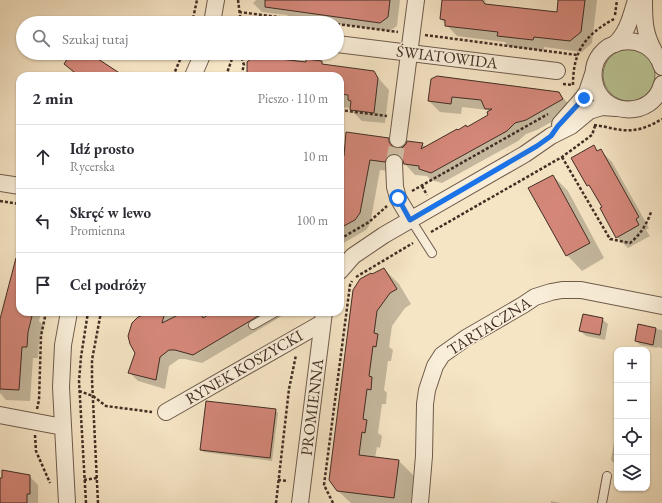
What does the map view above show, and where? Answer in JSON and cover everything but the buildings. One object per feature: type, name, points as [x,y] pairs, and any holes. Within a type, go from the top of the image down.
[{"type":"street","points":[[213,16],[216,0]]},
{"type":"street","points":[[398,139],[416,0]]},
{"type":"street","points":[[615,44],[626,30],[636,0]]},
{"type":"street","points":[[644,0],[645,30],[647,38],[660,61]]},
{"type":"street","points":[[551,136],[558,126],[584,98],[596,63],[600,55],[607,48],[615,44],[635,41],[642,43],[660,61]]},
{"type":"street","name":"ŚWIATOWIDA","points":[[344,45],[557,71]]},
{"type":"street","points":[[195,72],[200,60]]},
{"type":"street","points":[[594,72],[594,80],[603,100],[622,110],[637,109],[650,103],[660,92]]},
{"type":"street","points":[[344,266],[360,251],[384,235],[525,154],[551,136],[571,126],[589,111],[602,107],[616,108]]},
{"type":"street","points":[[394,163],[395,187],[398,198],[410,220]]},
{"type":"street","points":[[0,183],[16,185]]},
{"type":"street","name":"TARTACZNA","points":[[420,503],[427,390],[432,372],[442,355],[466,338],[535,297],[550,292],[581,290],[662,306]]},
{"type":"street","points":[[67,503],[61,387],[63,345],[68,316]]},
{"type":"street","name":"RYNEK KOSZYCKI","points":[[166,412],[303,334],[323,318]]},
{"type":"street","name":"PROMIENNA","points":[[300,503],[323,318]]},
{"type":"street","points":[[0,415],[63,427]]},
{"type":"lane","points":[[410,220],[423,237],[432,253]]},
{"type":"lane","points":[[253,326],[269,316]]},
{"type":"lane","points":[[602,503],[607,476]]},
{"type":"path","points":[[194,16],[197,0]]},
{"type":"path","points":[[238,0],[240,16]]},
{"type":"path","points":[[615,18],[617,0]]},
{"type":"path","points":[[240,12],[271,16]]},
{"type":"path","points":[[344,25],[577,55]]},
{"type":"path","points":[[174,72],[180,60]]},
{"type":"path","points":[[227,72],[232,60]]},
{"type":"path","points":[[242,60],[244,65],[242,72]]},
{"type":"path","points":[[344,111],[401,118]]},
{"type":"path","points":[[344,237],[369,222],[398,198],[422,186],[552,112]]},
{"type":"path","points":[[333,503],[324,485],[350,285],[354,278],[562,157],[592,135],[595,126]]},
{"type":"path","points":[[562,157],[610,239],[630,243],[636,238],[648,221],[651,212]]},
{"type":"path","points":[[0,200],[16,203]]},
{"type":"path","points":[[86,503],[79,381],[87,316]]},
{"type":"path","points":[[98,503],[92,396],[92,360],[100,316]]},
{"type":"path","points":[[276,503],[289,389],[297,346],[303,334]]},
{"type":"path","points":[[92,396],[106,406],[145,412],[166,412]]},
{"type":"green space","points":[[624,49],[634,49],[648,56],[655,70],[655,80],[648,94],[634,101],[624,101],[614,97],[607,90],[603,80],[603,70],[607,60],[614,53]]},
{"type":"tunnel","points":[[394,163],[398,139]]},
{"type":"route","points":[[398,198],[410,220],[537,146],[551,136],[558,126],[584,98]]}]
